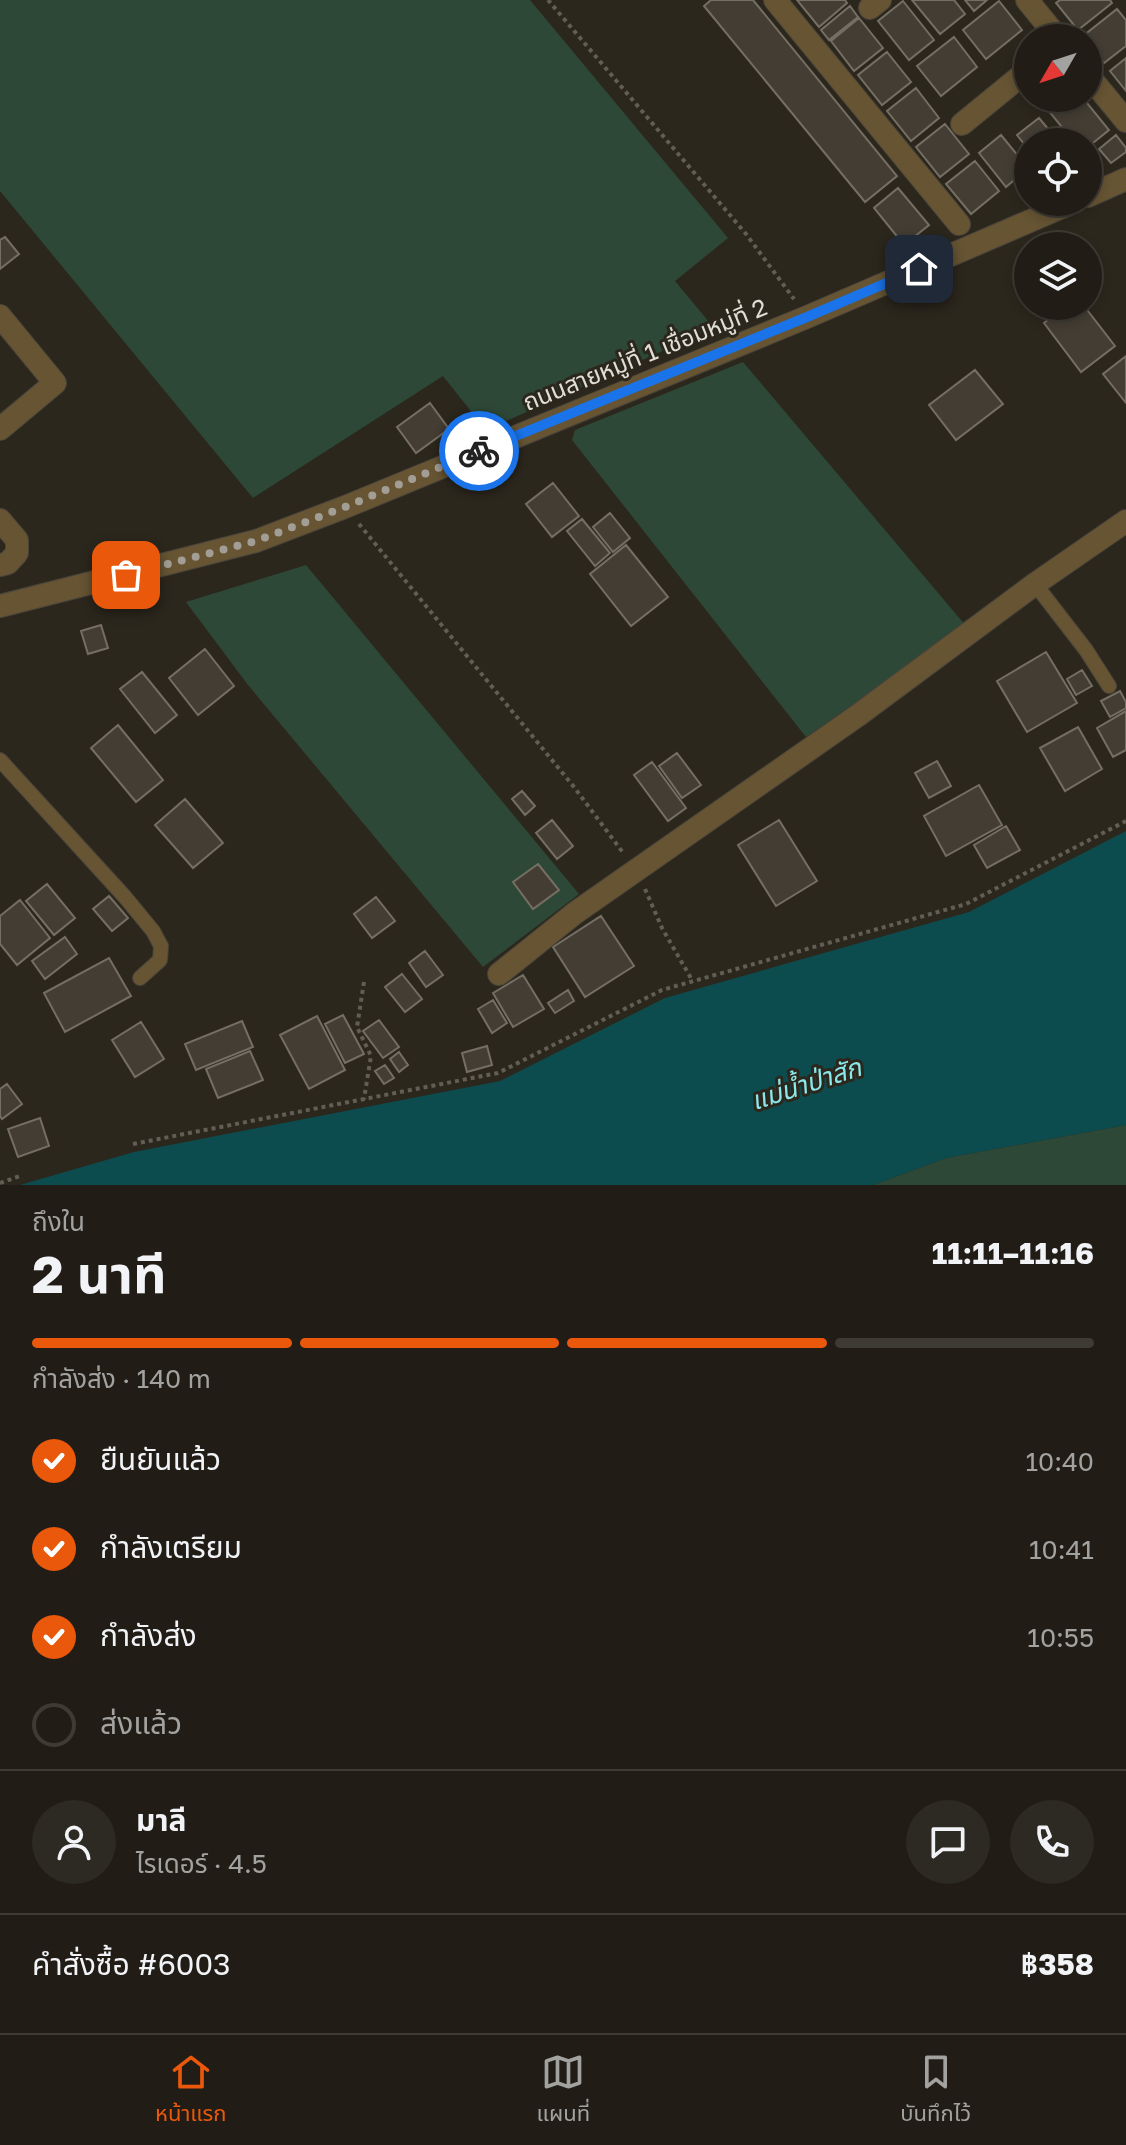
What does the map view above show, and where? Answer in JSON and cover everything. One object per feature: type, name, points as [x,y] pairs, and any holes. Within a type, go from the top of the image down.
[{"type":"street","points":[[775,0],[959,224]]},
{"type":"street","points":[[1027,0],[1047,24]]},
{"type":"street","points":[[962,124],[1014,81]]},
{"type":"street","points":[[1102,92],[1126,121]]},
{"type":"street","points":[[1102,190],[1126,179]]},
{"type":"street","name":"ถนนสายหมู่ที่ 1 เชื่อมหมู่ที่ 2","points":[[0,606],[256,541],[807,317],[1041,216]]},
{"type":"street","points":[[0,316],[55,383],[0,429]]},
{"type":"street","points":[[0,520],[17,540],[17,553],[8,563],[0,565]]},
{"type":"street","points":[[499,974],[575,913],[857,716],[1035,584],[1126,521]]},
{"type":"lane","points":[[1035,584],[1086,650],[1109,686]]},
{"type":"lane","points":[[0,760],[153,931],[161,946],[160,960],[140,978]]},
{"type":"path","points":[[548,0],[746,234],[807,317]]},
{"type":"path","points":[[345,507],[574,787],[637,871],[662,928],[692,981]]},
{"type":"path","points":[[133,1144],[498,1073],[662,990],[966,904],[1126,821]]},
{"type":"path","points":[[364,982],[357,1027],[371,1056],[364,1099]]},
{"type":"path","points":[[0,1183],[20,1176]]},
{"type":"green space","points":[[0,0],[530,0],[728,238],[675,281],[714,328],[486,430],[443,376],[253,498],[0,191]]},
{"type":"green space","points":[[743,362],[966,626],[806,737],[572,440],[575,430]]},
{"type":"green space","points":[[306,565],[579,894],[483,967],[248,685],[186,602]]},
{"type":"green space","points":[[1126,1125],[1126,1185],[873,1185],[946,1158]]},
{"type":"water","name":"แม่น้ำป่าสัก","points":[[1126,831],[1126,1125],[946,1158],[873,1185],[20,1185],[134,1152],[500,1081],[665,998],[969,912]]},
{"type":"building","points":[[711,0],[753,0],[897,176],[865,202],[704,6]]},
{"type":"building","points":[[797,0],[845,0],[847,3],[819,27]]},
{"type":"building","points":[[912,0],[954,0],[965,14],[940,34]]},
{"type":"building","points":[[965,0],[987,0],[974,11]]},
{"type":"building","points":[[1060,0],[1110,0],[1112,3],[1086,24],[1073,24],[1056,3]]},
{"type":"building","points":[[903,1],[934,40],[909,60],[878,21]]},
{"type":"building","points":[[999,1],[1017,24],[1014,24],[1014,36],[986,59],[963,30]]},
{"type":"building","points":[[850,6],[858,17],[829,40],[821,30]]},
{"type":"building","points":[[1117,9],[1126,20],[1126,46],[1104,63],[1102,24],[1098,24]]},
{"type":"building","points":[[859,18],[883,48],[854,71],[831,41]]},
{"type":"building","points":[[954,37],[977,67],[941,96],[917,66]]},
{"type":"building","points":[[887,52],[911,82],[882,105],[858,75]]},
{"type":"building","points":[[1126,58],[1126,91],[1110,71]]},
{"type":"building","points":[[916,88],[939,118],[911,141],[887,111]]},
{"type":"building","points":[[1050,112],[1094,112],[1109,130],[1102,136],[1102,128],[1063,128]]},
{"type":"building","points":[[1039,118],[1047,128],[1026,128]]},
{"type":"building","points":[[945,124],[969,154],[940,177],[916,147]]},
{"type":"building","points":[[1001,135],[1014,151],[1014,180],[1006,187],[979,153]]},
{"type":"building","points":[[1116,135],[1126,152],[1111,163],[1102,152],[1102,147]]},
{"type":"building","points":[[975,161],[999,191],[971,214],[946,184]]},
{"type":"building","points":[[898,188],[929,225],[904,245],[874,208]]},
{"type":"building","points":[[5,237],[19,254],[0,269],[0,240]]},
{"type":"building","points":[[1048,320],[1095,320],[1115,346],[1081,372],[1044,323]]},
{"type":"building","points":[[1126,356],[1126,403],[1103,374]]},
{"type":"building","points":[[975,370],[1003,404],[956,440],[929,405]]},
{"type":"building","points":[[430,403],[449,429],[416,453],[397,427]]},
{"type":"building","points":[[553,483],[579,516],[552,537],[526,504]]},
{"type":"building","points":[[610,513],[630,538],[613,552],[593,527]]},
{"type":"building","points":[[582,519],[610,553],[595,566],[567,531]]},
{"type":"building","points":[[626,545],[668,597],[631,626],[590,574]]},
{"type":"building","points":[[101,625],[108,648],[88,654],[81,631]]},
{"type":"building","points":[[205,649],[234,686],[198,715],[169,678]]},
{"type":"building","points":[[1046,652],[1077,703],[1027,732],[997,681]]},
{"type":"building","points":[[1082,670],[1092,686],[1076,695],[1067,679]]},
{"type":"building","points":[[142,672],[177,715],[155,733],[120,689]]},
{"type":"building","points":[[1120,691],[1126,708],[1110,717],[1101,701]]},
{"type":"building","points":[[1126,711],[1126,750],[1113,757],[1097,728]]},
{"type":"building","points":[[118,725],[163,780],[136,802],[91,748]]},
{"type":"building","points":[[1078,727],[1102,769],[1065,791],[1040,748]]},
{"type":"building","points":[[677,753],[701,785],[682,798],[659,766]]},
{"type":"building","points":[[937,761],[951,786],[929,798],[915,773]]},
{"type":"building","points":[[652,762],[686,808],[668,821],[634,775]]},
{"type":"building","points":[[979,785],[1002,825],[946,856],[924,816]]},
{"type":"building","points":[[522,791],[535,806],[525,815],[512,799]]},
{"type":"building","points":[[185,799],[223,843],[193,868],[155,825]]},
{"type":"building","points":[[552,820],[573,846],[557,859],[536,833]]},
{"type":"building","points":[[779,820],[817,881],[776,906],[738,845]]},
{"type":"building","points":[[1006,826],[1020,850],[987,868],[974,845]]},
{"type":"building","points":[[538,864],[559,890],[533,909],[513,882]]},
{"type":"building","points":[[47,884],[75,918],[54,935],[26,901]]},
{"type":"building","points":[[109,896],[128,918],[112,931],[93,909]]},
{"type":"building","points":[[376,897],[395,921],[372,938],[354,914]]},
{"type":"building","points":[[20,900],[50,938],[17,965],[0,944],[0,916]]},
{"type":"building","points":[[601,916],[634,966],[585,997],[553,947]]},
{"type":"building","points":[[65,937],[77,954],[45,979],[32,961]]},
{"type":"building","points":[[425,951],[443,975],[426,987],[409,963]]},
{"type":"building","points":[[109,958],[131,996],[65,1032],[44,993]]},
{"type":"building","points":[[402,974],[422,999],[405,1012],[385,987]]},
{"type":"building","points":[[523,975],[544,1009],[513,1027],[493,993]]},
{"type":"building","points":[[568,990],[574,1001],[555,1013],[548,1003]]},
{"type":"building","points":[[493,1000],[507,1023],[492,1033],[478,1009]]},
{"type":"building","points":[[343,1015],[364,1054],[345,1063],[325,1024]]},
{"type":"building","points":[[317,1016],[345,1070],[309,1089],[280,1035]]},
{"type":"building","points":[[379,1020],[399,1047],[383,1058],[363,1031]]},
{"type":"building","points":[[242,1021],[253,1047],[196,1070],[185,1044]]},
{"type":"building","points":[[141,1022],[164,1059],[135,1077],[112,1040]]},
{"type":"building","points":[[487,1046],[492,1065],[467,1072],[462,1053]]},
{"type":"building","points":[[250,1051],[263,1080],[218,1098],[206,1069]]},
{"type":"building","points":[[399,1052],[408,1065],[399,1072],[390,1059]]},
{"type":"building","points":[[385,1065],[394,1078],[384,1084],[375,1071]]},
{"type":"building","points":[[7,1084],[22,1104],[2,1119],[0,1089]]},
{"type":"building","points":[[40,1118],[49,1146],[18,1157],[8,1129]]},
{"type":"way so far","points":[[126,575],[256,541],[479,451]]},
{"type":"route","points":[[479,451],[919,269]]}]
